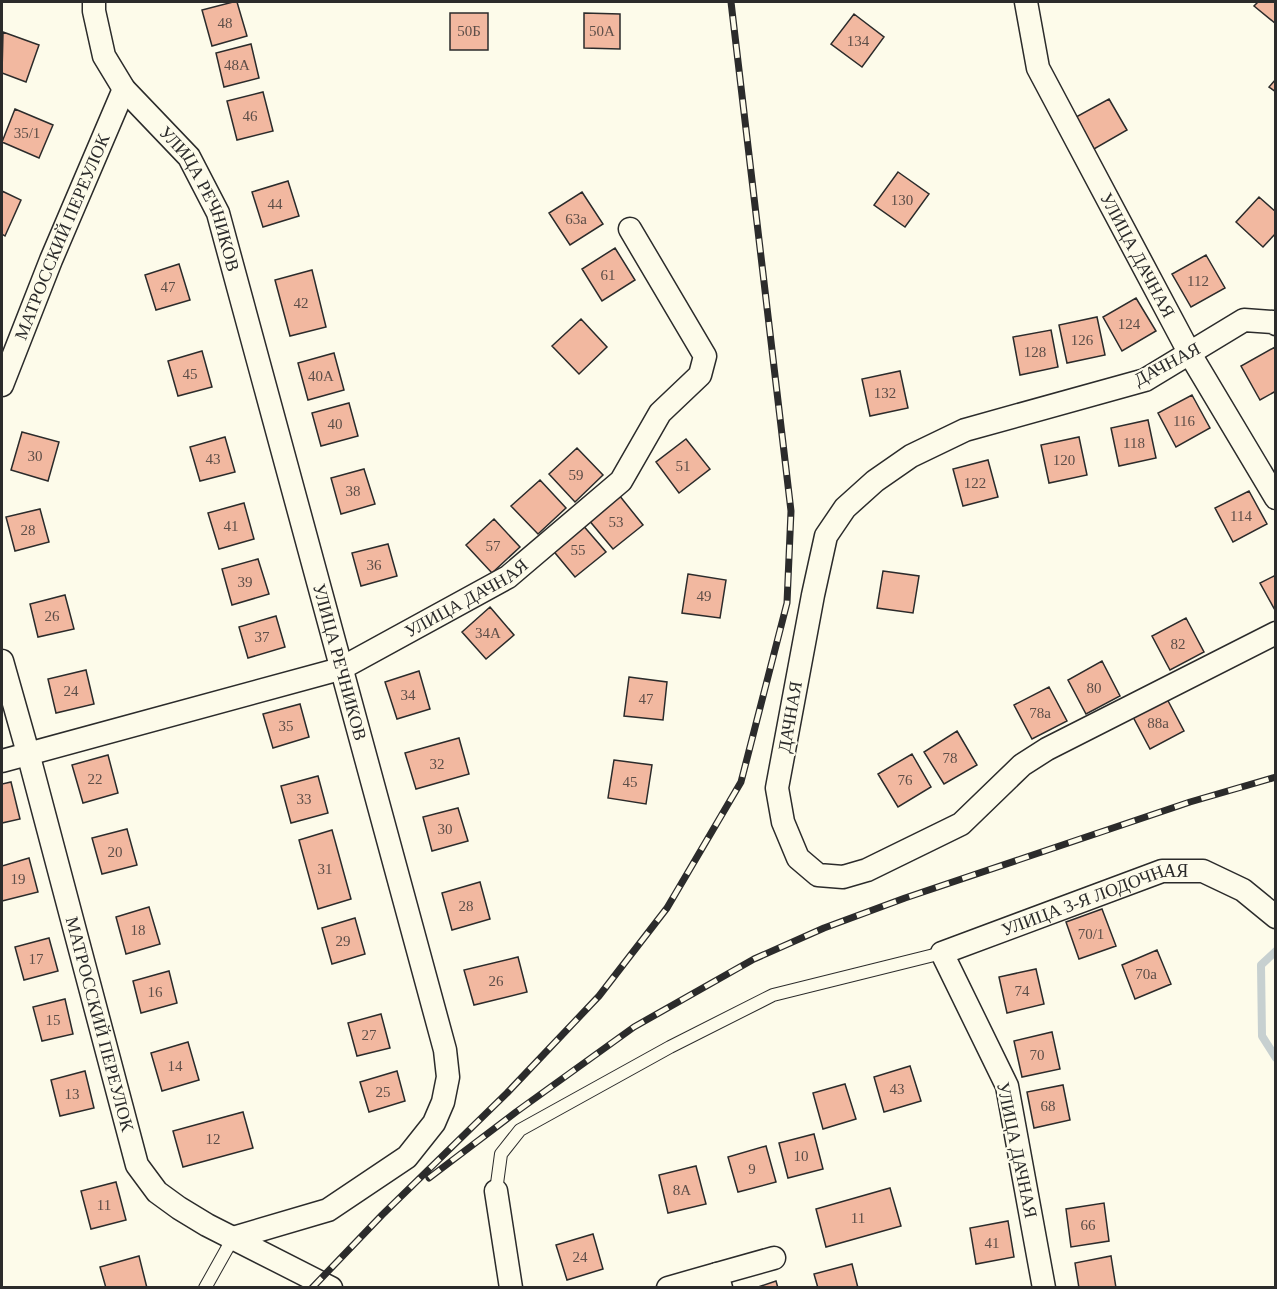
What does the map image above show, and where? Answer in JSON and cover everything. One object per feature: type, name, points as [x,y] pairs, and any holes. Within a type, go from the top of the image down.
[{"type":"street","name":"УЛИЦА РЕЧНИКОВ","points":[[94,2],[104,56],[124,89],[189,157],[218,213],[445,1050],[448,1077],[443,1102],[434,1123],[406,1157],[328,1210],[233,1238]]},
{"type":"street","name":"УЛИЦА ДАЧНАЯ","points":[[1026,2],[1038,68],[1190,354],[1275,498]]},
{"type":"street","name":"МАТРОССКИЙ ПЕРЕУЛОК","points":[[2,385],[51,260],[124,89]]},
{"type":"street","name":"УЛИЦА ДАЧНАЯ","points":[[2,761],[340,669],[508,577],[621,481],[660,413],[700,375],[705,356],[630,229]]},
{"type":"street","name":"ДАЧНАЯ","points":[[1275,324],[1244,320],[1145,380],[965,430],[911,456],[875,481],[845,508],[826,536],[777,788],[783,822],[798,858],[818,875],[843,877],[867,870],[961,824],[1022,765],[1047,749],[1275,633]]},
{"type":"street","name":"МАТРОССКИЙ ПЕРЕУЛОК","points":[[2,661],[137,1165],[157,1192],[207,1225],[331,1287]]},
{"type":"street","name":"УЛИЦА 3-Я ЛОДОЧНАЯ","points":[[942,953],[1162,871],[1203,871],[1243,890],[1275,917]]},
{"type":"street","name":"УЛИЦА ДАЧНАЯ","points":[[942,953],[1007,1086],[1044,1287]]},
{"type":"street","points":[[496,1191],[511,1287]]},
{"type":"street","points":[[668,1287],[719,1281],[774,1258]]},
{"type":"lane","points":[[496,1191],[501,1154],[520,1130],[660,1052],[773,995],[942,953]]},
{"type":"lane","points":[[205,1287],[233,1238]]},
{"type":"building","points":[[237,2],[247,36],[212,46],[202,10]]},
{"type":"building","points":[[1258,2],[1276,2],[1276,24],[1254,6]]},
{"type":"building","points":[[450,13],[488,13],[488,50],[450,50]]},
{"type":"building","points":[[584,13],[620,14],[620,49],[584,48]]},
{"type":"building","points":[[854,14],[884,37],[862,67],[831,44]]},
{"type":"building","points":[[3,32],[39,45],[26,82],[2,73]]},
{"type":"building","points":[[251,44],[259,78],[224,87],[216,53]]},
{"type":"building","points":[[1276,79],[1276,92],[1269,87]]},
{"type":"building","points":[[263,92],[273,131],[237,140],[227,101]]},
{"type":"building","points":[[1109,99],[1127,130],[1094,149],[1076,117]]},
{"type":"building","points":[[15,109],[53,125],[39,158],[2,142]]},
{"type":"building","points":[[898,172],[929,194],[905,227],[874,205]]},
{"type":"building","points":[[288,181],[299,216],[263,227],[252,192]]},
{"type":"building","points":[[2,191],[21,200],[5,236],[2,234]]},
{"type":"building","points":[[582,192],[603,224],[570,245],[549,213]]},
{"type":"building","points":[[1259,197],[1276,212],[1276,233],[1263,247],[1236,222]]},
{"type":"building","points":[[615,248],[635,280],[602,301],[582,269]]},
{"type":"building","points":[[1206,255],[1225,288],[1191,307],[1172,274]]},
{"type":"building","points":[[179,264],[190,300],[156,310],[145,275]]},
{"type":"building","points":[[312,270],[326,327],[290,336],[275,280]]},
{"type":"building","points":[[1136,298],[1156,331],[1122,351],[1103,317]]},
{"type":"building","points":[[1097,317],[1105,355],[1067,363],[1059,325]]},
{"type":"building","points":[[581,319],[607,347],[579,374],[552,346]]},
{"type":"building","points":[[1051,330],[1058,367],[1020,375],[1013,337]]},
{"type":"building","points":[[1275,347],[1276,391],[1260,400],[1241,366]]},
{"type":"building","points":[[202,351],[212,387],[178,396],[168,361]]},
{"type":"building","points":[[334,353],[344,390],[308,400],[298,363]]},
{"type":"building","points":[[900,371],[908,408],[870,416],[862,379]]},
{"type":"building","points":[[1192,395],[1210,428],[1176,447],[1158,413]]},
{"type":"building","points":[[349,403],[358,436],[321,446],[312,413]]},
{"type":"building","points":[[1148,420],[1156,458],[1119,466],[1111,428]]},
{"type":"building","points":[[22,432],[59,442],[48,481],[11,470]]},
{"type":"building","points":[[225,437],[235,472],[200,481],[190,447]]},
{"type":"building","points":[[1079,437],[1087,475],[1049,483],[1041,445]]},
{"type":"building","points":[[686,439],[710,469],[679,493],[656,462]]},
{"type":"building","points":[[577,448],[603,475],[575,502],[549,474]]},
{"type":"building","points":[[988,460],[998,497],[963,506],[953,469]]},
{"type":"building","points":[[364,469],[375,504],[341,514],[331,478]]},
{"type":"building","points":[[540,480],[566,508],[538,534],[511,506]]},
{"type":"building","points":[[1249,491],[1267,524],[1233,542],[1215,508]]},
{"type":"building","points":[[619,495],[643,525],[613,549],[588,519]]},
{"type":"building","points":[[244,503],[254,539],[219,549],[208,513]]},
{"type":"building","points":[[40,509],[49,542],[15,551],[6,517]]},
{"type":"building","points":[[494,519],[520,547],[492,573],[466,545]]},
{"type":"building","points":[[581,523],[606,552],[575,577],[551,548]]},
{"type":"building","points":[[388,544],[397,576],[361,586],[352,553]]},
{"type":"building","points":[[258,559],[269,594],[232,605],[222,569]]},
{"type":"building","points":[[883,571],[919,576],[913,613],[877,608]]},
{"type":"building","points":[[688,574],[726,580],[720,618],[682,613]]},
{"type":"building","points":[[1276,575],[1276,612],[1260,583]]},
{"type":"building","points":[[65,595],[74,629],[38,637],[30,604]]},
{"type":"building","points":[[490,607],[514,635],[486,659],[462,632]]},
{"type":"building","points":[[276,616],[285,647],[248,658],[239,627]]},
{"type":"building","points":[[1186,618],[1204,652],[1170,670],[1152,636]]},
{"type":"building","points":[[1102,661],[1120,696],[1086,714],[1068,680]]},
{"type":"building","points":[[86,670],[94,704],[56,713],[48,679]]},
{"type":"building","points":[[419,671],[430,709],[397,719],[385,682]]},
{"type":"building","points":[[629,677],[667,682],[663,720],[624,716]]},
{"type":"building","points":[[1049,687],[1067,721],[1032,739],[1014,705]]},
{"type":"building","points":[[1166,697],[1184,731],[1150,749],[1132,715]]},
{"type":"building","points":[[300,704],[309,737],[273,748],[263,714]]},
{"type":"building","points":[[957,731],[977,765],[944,784],[924,752]]},
{"type":"building","points":[[459,738],[469,774],[416,789],[405,753]]},
{"type":"building","points":[[912,754],[931,787],[898,807],[878,774]]},
{"type":"building","points":[[108,755],[118,793],[83,803],[72,765]]},
{"type":"building","points":[[614,760],[652,765],[646,804],[608,798]]},
{"type":"building","points":[[318,776],[328,813],[291,823],[281,786]]},
{"type":"building","points":[[11,782],[20,819],[2,823],[2,784]]},
{"type":"building","points":[[458,808],[468,841],[432,851],[423,817]]},
{"type":"building","points":[[127,829],[137,865],[102,874],[92,838]]},
{"type":"building","points":[[332,830],[351,899],[318,909],[299,840]]},
{"type":"building","points":[[29,858],[38,892],[2,901],[2,866]]},
{"type":"building","points":[[480,882],[490,919],[452,930],[442,893]]},
{"type":"building","points":[[149,907],[160,944],[126,954],[116,917]]},
{"type":"building","points":[[1102,909],[1116,946],[1079,959],[1066,922]]},
{"type":"building","points":[[355,918],[365,954],[332,964],[322,928]]},
{"type":"building","points":[[49,938],[58,971],[24,980],[15,947]]},
{"type":"building","points":[[1157,950],[1171,984],[1135,999],[1122,965]]},
{"type":"building","points":[[518,957],[527,992],[474,1005],[464,970]]},
{"type":"building","points":[[1036,969],[1044,1004],[1007,1013],[999,977]]},
{"type":"building","points":[[169,971],[177,1003],[141,1013],[133,981]]},
{"type":"building","points":[[65,999],[73,1034],[42,1041],[33,1007]]},
{"type":"building","points":[[381,1014],[390,1048],[357,1056],[348,1023]]},
{"type":"building","points":[[1052,1032],[1060,1069],[1022,1077],[1014,1041]]},
{"type":"building","points":[[188,1042],[199,1080],[162,1091],[151,1053]]},
{"type":"building","points":[[910,1066],[921,1101],[884,1112],[874,1077]]},
{"type":"building","points":[[85,1071],[94,1108],[60,1116],[51,1080]]},
{"type":"building","points":[[397,1071],[405,1101],[369,1112],[360,1082]]},
{"type":"building","points":[[845,1084],[856,1119],[823,1129],[813,1093]]},
{"type":"building","points":[[1063,1085],[1070,1120],[1034,1128],[1027,1092]]},
{"type":"building","points":[[243,1112],[253,1148],[183,1167],[173,1131]]},
{"type":"building","points":[[814,1134],[823,1169],[788,1178],[779,1143]]},
{"type":"building","points":[[766,1146],[776,1182],[738,1192],[728,1157]]},
{"type":"building","points":[[696,1166],[706,1204],[668,1213],[659,1175]]},
{"type":"building","points":[[116,1182],[126,1220],[91,1229],[81,1191]]},
{"type":"building","points":[[890,1188],[901,1226],[826,1247],[816,1209]]},
{"type":"building","points":[[1104,1203],[1109,1241],[1071,1247],[1066,1209]]},
{"type":"building","points":[[1008,1221],[1014,1257],[976,1264],[970,1228]]},
{"type":"building","points":[[593,1234],[603,1269],[567,1280],[556,1245]]},
{"type":"building","points":[[139,1256],[147,1288],[106,1288],[100,1267]]},
{"type":"building","points":[[1111,1256],[1116,1288],[1079,1288],[1075,1263]]},
{"type":"building","points":[[852,1264],[858,1288],[818,1288],[814,1274]]},
{"type":"building","points":[[776,1281],[778,1288],[755,1288]]},
{"type":"waterway","points":[[1276,951],[1261,965],[1262,1036],[1276,1058]]},
{"type":"railway","points":[[312,1288],[382,1215],[507,1093],[599,996],[667,908],[741,782],[787,603],[791,511],[731,2]]},
{"type":"railway","points":[[429,1178],[634,1027],[754,959],[824,928],[905,898],[1190,802],[1276,777]]}]
